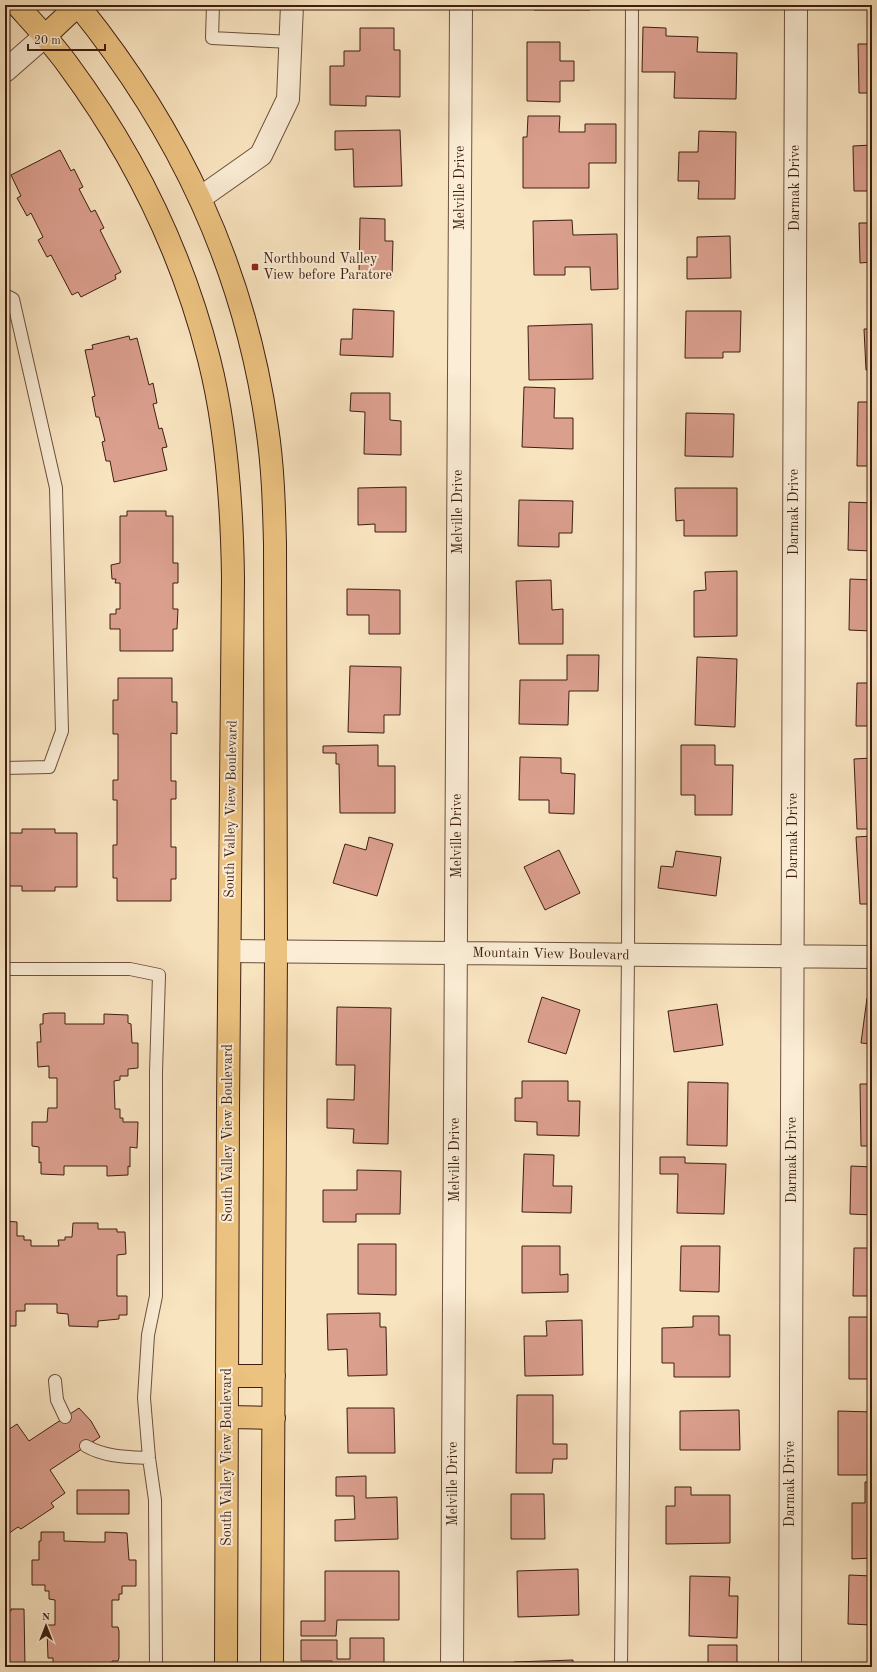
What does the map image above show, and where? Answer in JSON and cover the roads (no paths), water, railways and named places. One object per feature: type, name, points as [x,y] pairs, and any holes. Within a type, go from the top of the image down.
[{"type":"main road","name":"South Valley View Boulevard","points":[[17,5],[68,64],[126,152],[146,189],[181,270],[209,359],[226,451],[232,532],[226,1667]]},
{"type":"main road","points":[[45,36],[78,5],[108,42],[177,149],[200,198],[230,271],[248,331],[267,427],[273,478],[275,544],[276,951],[272,1667]]},
{"type":"main road","points":[[227,1376],[274,1376]]},
{"type":"main road","points":[[227,1418],[274,1418]]},
{"type":"street","points":[[200,198],[261,155],[288,99],[292,5]]},
{"type":"street","name":"Melville Drive","points":[[452,1667],[461,5]]},
{"type":"street","name":"Darmak Drive","points":[[790,1667],[796,5]]},
{"type":"street","points":[[5,71],[45,36]]},
{"type":"street","name":"Mountain View Boulevard","points":[[230,951],[872,956]]},
{"type":"lane","points":[[213,5],[212,38],[291,42]]},
{"type":"lane","points":[[621,1667],[628,954],[632,5]]},
{"type":"lane","points":[[5,295],[13,299],[56,488],[62,731],[49,767],[5,768]]},
{"type":"lane","points":[[5,969],[130,968],[159,975],[156,1072],[156,1296],[148,1335],[144,1398],[148,1458],[155,1500],[156,1667]]},
{"type":"lane","points":[[55,1381],[57,1400],[65,1417]]},
{"type":"lane","points":[[86,1446],[94,1451],[118,1456],[148,1458]]},
{"type":"place","name":"Northbound Valley View before Paratore","points":[[255,267]]}]
